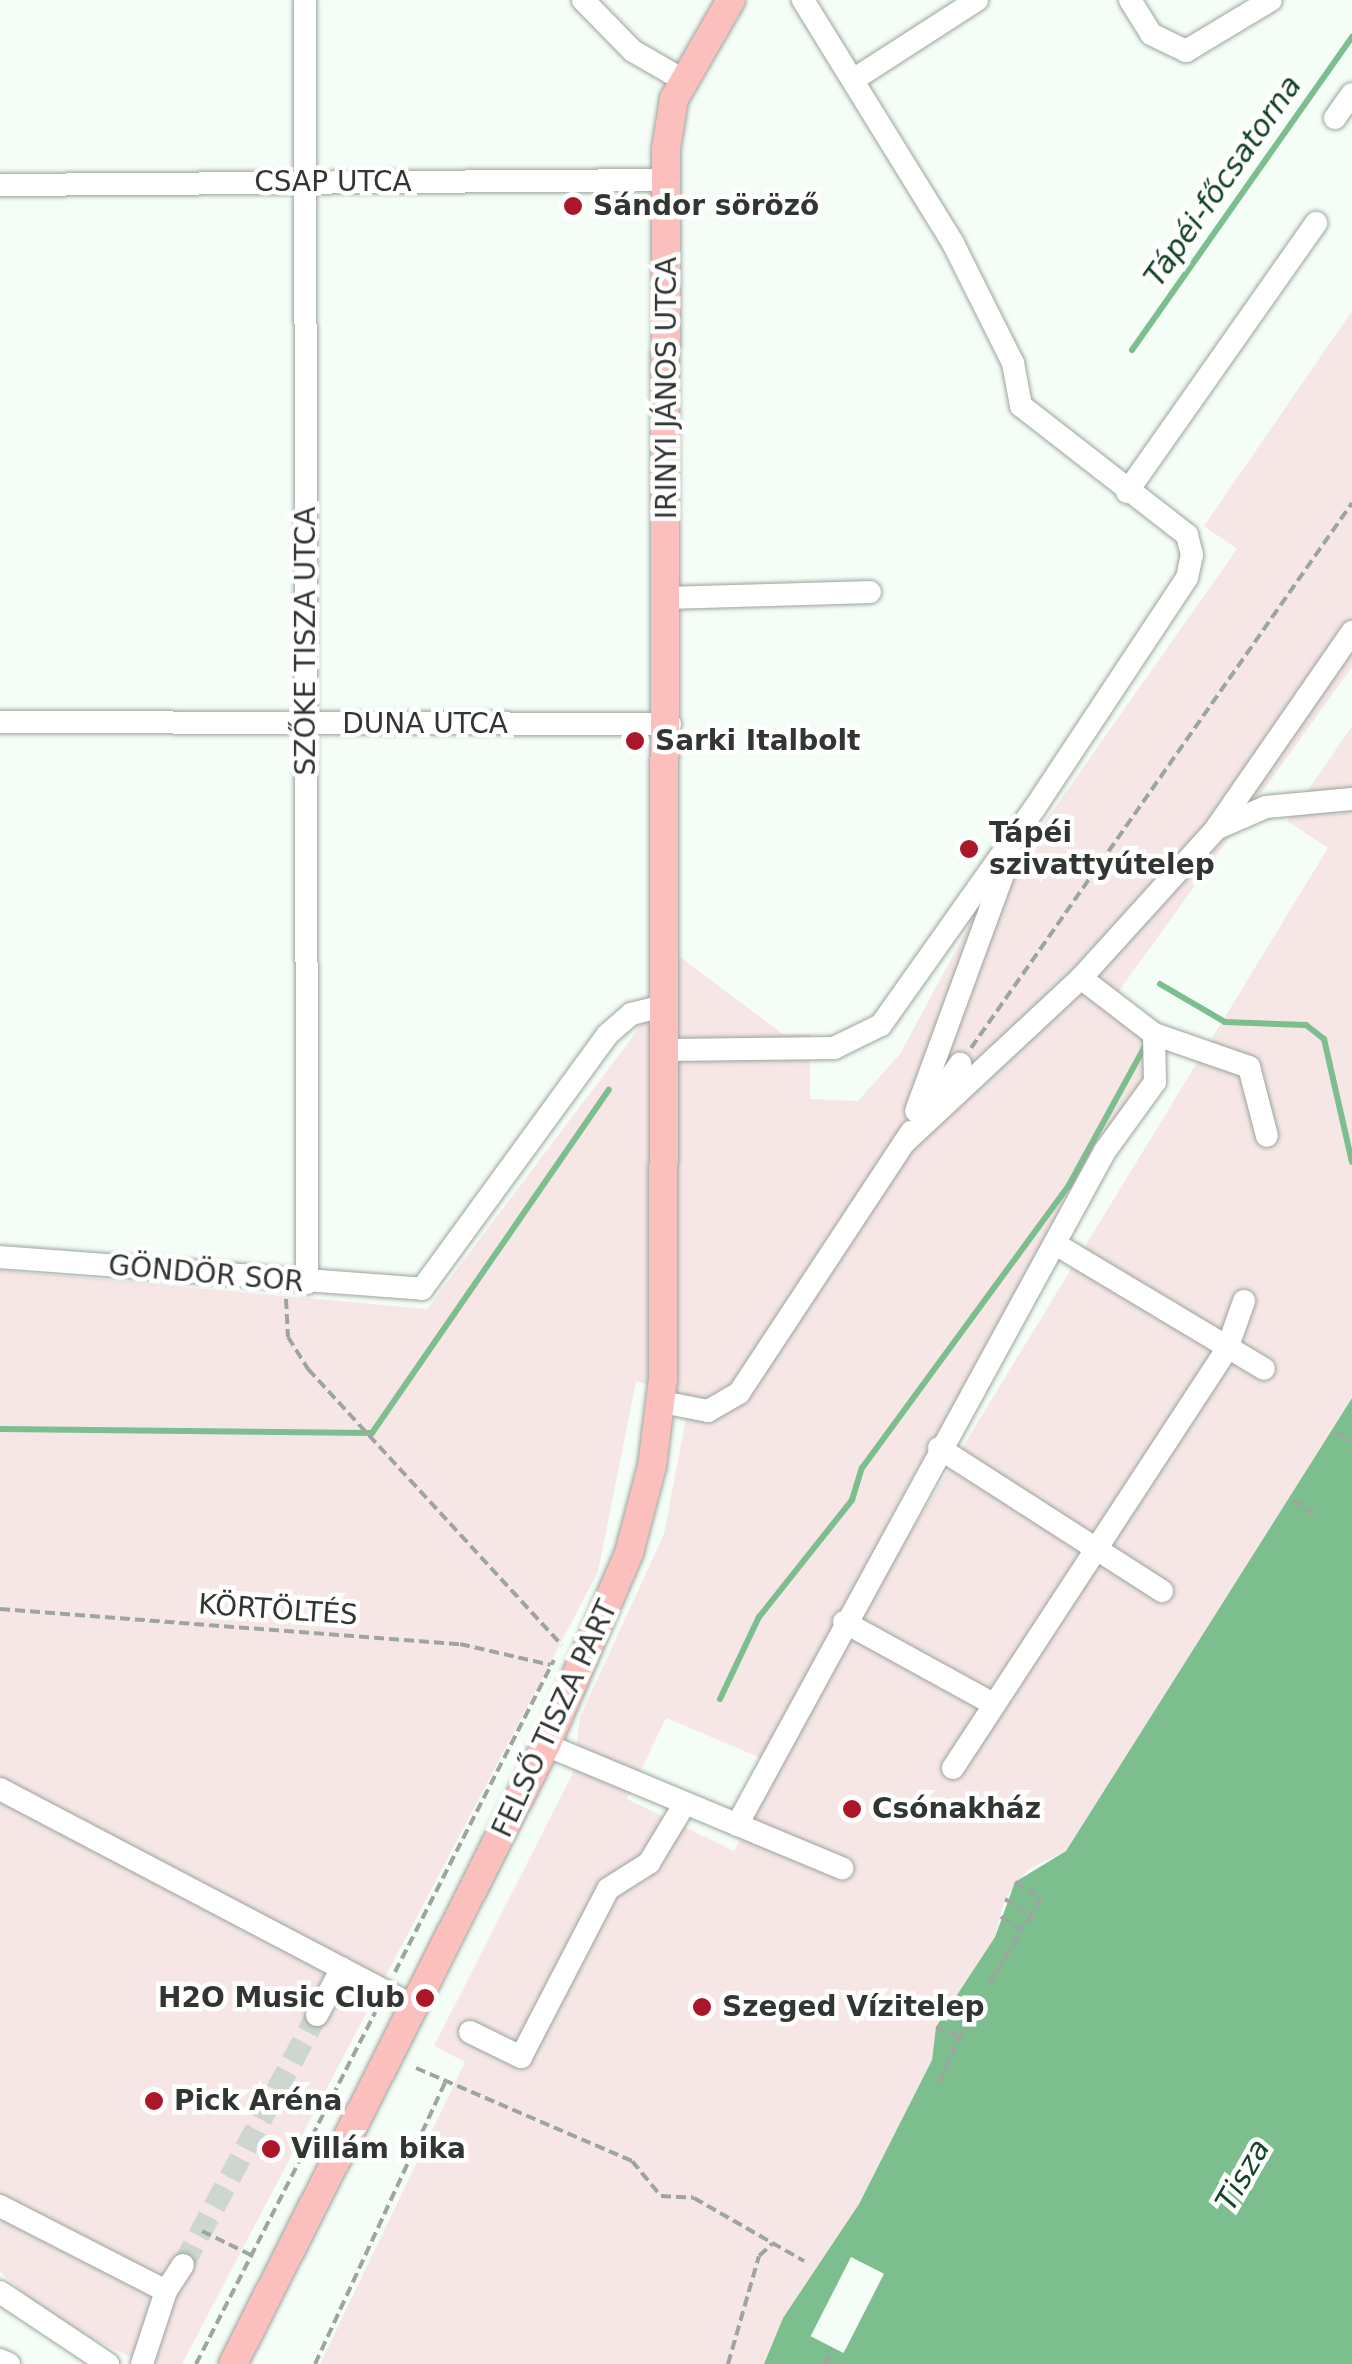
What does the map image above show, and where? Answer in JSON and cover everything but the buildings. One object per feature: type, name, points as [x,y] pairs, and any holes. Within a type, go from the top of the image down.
[{"type":"main road","name":"IRINYI JÁNOS UTCA","points":[[667,1011],[670,724],[666,180],[670,120],[683,80],[731,0]]},
{"type":"main road","name":"FELSŐ TISZA PART","points":[[233,2364],[546,1745],[629,1553],[662,1402],[667,1011]]},
{"type":"street","name":"SZŐKE TISZA UTCA","points":[[296,1282],[306,724],[305,0]]},
{"type":"street","points":[[583,0],[632,51],[683,80]]},
{"type":"street","points":[[667,1050],[858,1040],[881,1025],[1019,830],[1187,578],[1187,535],[1021,406],[1013,363],[962,260],[856,78],[803,0]]},
{"type":"street","points":[[856,78],[977,0]]},
{"type":"street","points":[[1130,0],[1151,34],[1186,51],[1271,0]]},
{"type":"street","points":[[1335,118],[1352,94]]},
{"type":"street","name":"CSAP UTCA","points":[[0,185],[666,180]]},
{"type":"street","points":[[1127,492],[1316,223]]},
{"type":"street","points":[[669,598],[870,592]]},
{"type":"street","points":[[904,1143],[1081,978],[1215,830],[1352,632]]},
{"type":"street","name":"DUNA UTCA","points":[[0,722],[670,724]]},
{"type":"street","points":[[1215,830],[1284,803],[1352,799]]},
{"type":"street","points":[[904,1143],[1019,830]]},
{"type":"street","points":[[1081,978],[1154,1034],[1249,1066],[1267,1136]]},
{"type":"street","name":"GÖNDÖR SOR","points":[[0,1257],[412,1292],[438,1278],[606,1034],[631,1014],[667,1011]]},
{"type":"street","points":[[737,1825],[938,1448],[1057,1245],[1105,1151],[1156,1082],[1154,1034]]},
{"type":"street","points":[[662,1402],[708,1411],[740,1394],[960,1064]]},
{"type":"street","points":[[1057,1245],[1264,1369]]},
{"type":"street","points":[[953,1768],[1227,1349],[1244,1301]]},
{"type":"street","points":[[938,1448],[1091,1552],[1162,1590]]},
{"type":"street","points":[[844,1622],[993,1704]]},
{"type":"street","points":[[546,1745],[842,1868]]},
{"type":"street","points":[[0,1789],[416,2006]]},
{"type":"street","points":[[470,2032],[521,2058],[608,1890],[649,1863],[684,1805]]},
{"type":"street","points":[[317,2015],[342,1968]]},
{"type":"street","points":[[0,2206],[166,2291]]},
{"type":"street","points":[[142,2364],[166,2291],[184,2266]]},
{"type":"street","points":[[0,2292],[108,2364]]},
{"type":"street","points":[[0,2360],[9,2364]]},
{"type":"path","points":[[960,1064],[1352,503]]},
{"type":"path","points":[[296,1282],[288,1337],[338,1400],[562,1644]]},
{"type":"path","points":[[1335,1432],[1352,1440]]},
{"type":"path","points":[[1293,1500],[1313,1512]]},
{"type":"path","name":"KÖRTÖLTÉS","points":[[0,1608],[460,1644],[552,1665]]},
{"type":"path","points":[[196,2364],[562,1644],[574,1630]]},
{"type":"path","points":[[989,1984],[1041,1898],[1015,1882]]},
{"type":"path","points":[[1005,1900],[1031,1916]]},
{"type":"path","points":[[1000,1917],[1022,1930]]},
{"type":"path","points":[[939,2083],[973,2006]]},
{"type":"path","points":[[936,2027],[960,2037]]},
{"type":"path","points":[[416,2068],[632,2161],[661,2196],[694,2198],[804,2261]]},
{"type":"path","points":[[315,2364],[446,2083]]},
{"type":"path","points":[[202,2230],[251,2256]]},
{"type":"path","points":[[728,2364],[759,2256],[772,2244]]},
{"type":"path","points":[[824,2364],[832,2348]]},
{"type":"shaded area","points":[[1352,311],[1352,667],[1111,1002],[1147,1036],[1150,1074],[911,1480],[766,1760],[666,1718],[627,1799],[734,1851],[859,1617],[1328,848],[1287,821],[1352,726],[1352,1398],[1066,1851],[1029,1869],[1005,1899],[995,1937],[936,2027],[932,2060],[859,2204],[783,2318],[764,2364],[320,2364],[465,2062],[434,2046],[573,1773],[580,1717],[664,1534],[690,1397],[636,1381],[598,1572],[182,2364],[144,2364],[56,2320],[0,2272],[0,1270],[427,1309],[631,1039],[680,957],[783,1034],[810,1034],[810,1099],[858,1101],[900,1054],[977,911],[962,899],[1016,863],[1237,549],[1204,526]]},
{"type":"water","name":"Tisza","points":[[1352,1398],[1352,2364],[764,2364],[783,2318],[859,2204],[932,2060],[936,2027],[995,1937],[1015,1882],[1066,1851]]},
{"type":"pier","points":[[851,2257],[884,2274],[844,2353],[811,2336]]},
{"type":"waterway","name":"Tápéi-főcsatorna","points":[[1132,350],[1352,37]]},
{"type":"waterway","points":[[1160,984],[1225,1022],[1306,1025],[1324,1039],[1352,1162]]},
{"type":"waterway","points":[[720,1699],[759,1617],[852,1500],[862,1468],[1069,1185],[1145,1046]]},
{"type":"waterway","points":[[0,1429],[372,1433],[609,1090]]},
{"type":"tunnel","points":[[183,2265],[317,2015]]},
{"type":"place","name":"Sándor söröző","points":[[573,206]]},
{"type":"place","name":"Sarki Italbolt","points":[[635,741]]},
{"type":"place","name":"Tápéi szivattyútelep","points":[[969,849]]},
{"type":"place","name":"Csónakház","points":[[852,1809]]},
{"type":"place","name":"H2O Music Club","points":[[425,1998]]},
{"type":"place","name":"Szeged Vízitelep","points":[[702,2007]]},
{"type":"place","name":"Pick Aréna","points":[[154,2101]]},
{"type":"place","name":"Villám bika","points":[[271,2149]]}]
